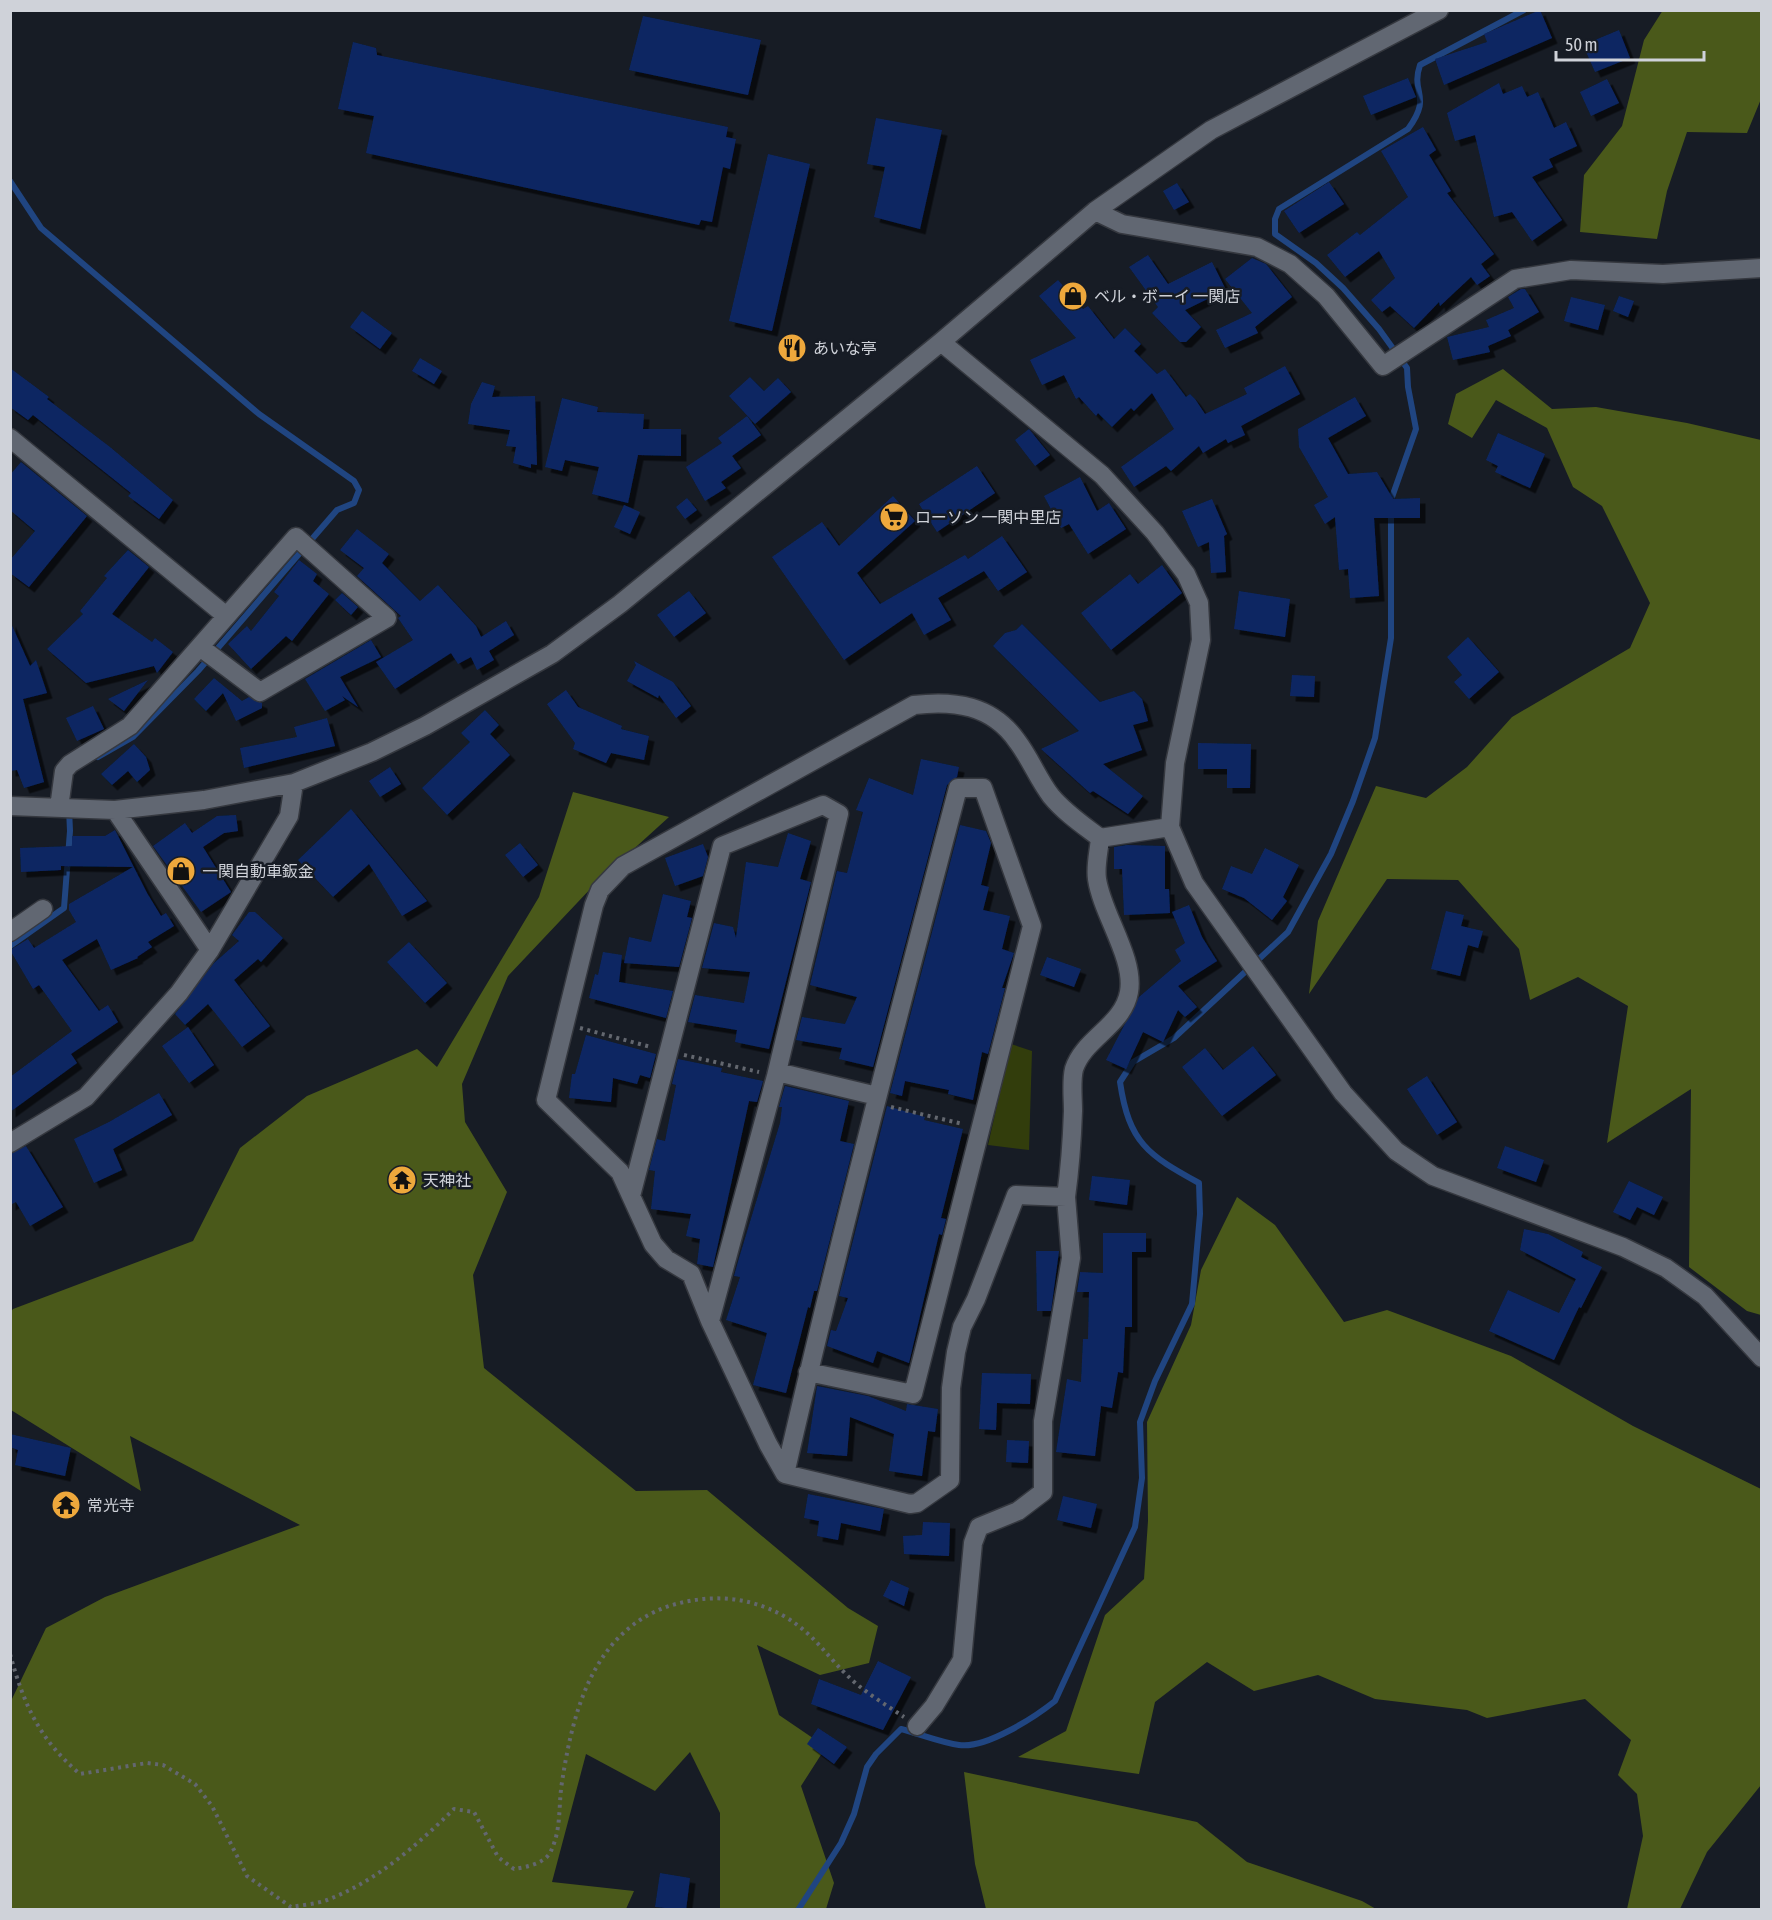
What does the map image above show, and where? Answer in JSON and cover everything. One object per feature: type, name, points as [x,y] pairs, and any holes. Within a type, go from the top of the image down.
[{"type":"street","points":[[10,806],[115,810],[204,800],[294,783],[372,752],[425,726],[552,654],[620,604],[941,342],[1095,211],[1211,130],[1439,10]]},
{"type":"street","points":[[1095,211],[1122,224],[1257,247],[1290,264],[1326,296],[1383,366],[1515,279],[1571,270],[1663,274],[1761,268]]},
{"type":"street","points":[[941,342],[1102,475],[1155,533],[1186,574],[1199,603],[1201,640],[1175,763],[1170,826],[1194,883],[1343,1093],[1396,1151],[1433,1176],[1623,1248],[1666,1268],[1705,1296],[1761,1358]]},
{"type":"street","points":[[10,438],[225,615]]},
{"type":"street","points":[[59,808],[64,771],[70,764],[130,726],[200,647],[225,615],[296,537],[387,618],[260,692],[200,647]]},
{"type":"street","points":[[1066,1197],[1016,1195],[976,1299],[962,1327],[951,1388],[950,1480],[944,1487],[917,1503],[910,1504],[785,1474],[768,1444],[710,1321],[691,1274],[666,1259],[652,1244],[620,1172],[546,1100],[594,905],[600,890],[623,866],[914,705],[956,703],[974,707],[991,716],[1016,739],[1051,795],[1069,815],[1100,838],[1170,826]]},
{"type":"street","points":[[10,1143],[86,1097],[179,993],[210,950],[289,816],[294,783]]},
{"type":"street","points":[[785,1474],[808,1372],[876,1100],[958,788],[983,788],[1032,926],[913,1394],[808,1372]]},
{"type":"street","points":[[631,1196],[722,846],[823,805],[839,814],[777,1072],[710,1321]]},
{"type":"street","points":[[115,810],[210,950]]},
{"type":"street","points":[[917,1726],[934,1706],[962,1660],[973,1543],[979,1527],[1018,1511],[1043,1492],[1043,1421],[1071,1258],[1066,1197],[1071,1158],[1074,1069],[1090,1043],[1110,1026],[1125,1007],[1130,991],[1128,967],[1105,909],[1097,877],[1100,838]]},
{"type":"street","points":[[10,932],[43,909]]},
{"type":"street","points":[[777,1072],[876,1100]]},
{"type":"path","points":[[876,1100],[981,1128]]},
{"type":"path","points":[[10,1654],[29,1712],[58,1756],[80,1774],[147,1763],[164,1765],[195,1784],[212,1806],[247,1876],[291,1907],[327,1900],[386,1868],[410,1852],[454,1809],[474,1812],[498,1857],[514,1869],[530,1867],[548,1856],[559,1832],[561,1784],[580,1698],[602,1656],[642,1619],[659,1610],[692,1599],[740,1599],[778,1614],[807,1630],[859,1686],[917,1726]]},
{"type":"green space","points":[[1663,10],[1761,11],[1761,99],[1747,133],[1687,132],[1667,191],[1657,239],[1580,232],[1584,175],[1622,126],[1644,40]]},
{"type":"green space","points":[[1503,369],[1552,409],[1596,407],[1687,423],[1761,440],[1761,1315],[1747,1311],[1689,1267],[1691,1089],[1607,1143],[1628,1006],[1578,977],[1530,1000],[1519,949],[1458,880],[1387,879],[1309,994],[1318,921],[1376,786],[1426,798],[1467,767],[1512,717],[1630,648],[1650,603],[1602,506],[1573,487],[1547,428],[1496,400],[1472,438],[1448,424],[1456,394]]},
{"type":"green space","points":[[573,792],[669,817],[594,885],[508,976],[462,1084],[465,1122],[507,1192],[473,1275],[484,1368],[636,1491],[707,1490],[848,1608],[878,1626],[869,1663],[820,1675],[757,1645],[779,1715],[826,1747],[801,1786],[834,1883],[826,1909],[720,1909],[720,1813],[690,1752],[655,1791],[586,1754],[552,1882],[634,1891],[626,1909],[11,1910],[11,1701],[46,1628],[105,1597],[300,1525],[130,1436],[141,1491],[11,1410],[10,1313],[13,1309],[193,1241],[240,1148],[307,1096],[417,1049],[437,1067],[539,897]]},
{"type":"green space","points":[[1011,1044],[1032,1051],[1029,1150],[988,1145]]},
{"type":"green space","points":[[1237,1197],[1275,1225],[1344,1322],[1387,1310],[1511,1356],[1633,1426],[1761,1489],[1761,1785],[1707,1852],[1680,1909],[1627,1909],[1643,1836],[1637,1794],[1618,1775],[1631,1740],[1585,1699],[1487,1718],[1467,1710],[1375,1699],[1318,1675],[1254,1691],[1207,1662],[1155,1702],[1139,1774],[1018,1757],[1066,1731],[1105,1615],[1144,1579],[1148,1521],[1147,1422],[1191,1325],[1201,1270]]},
{"type":"green space","points":[[964,1772],[1197,1822],[1247,1862],[1362,1901],[1376,1909],[986,1909],[975,1864]]},
{"type":"building","points":[[1540,10],[1552,38],[1444,85],[1435,59],[1487,42],[1484,34]]},
{"type":"building","points":[[643,16],[761,40],[748,95],[629,70]]},
{"type":"building","points":[[1619,30],[1630,58],[1595,72],[1583,45]]},
{"type":"building","points":[[353,42],[376,48],[377,55],[728,127],[726,137],[736,139],[730,169],[723,167],[712,222],[701,220],[699,225],[366,153],[374,116],[338,109]]},
{"type":"building","points":[[1408,78],[1416,97],[1371,115],[1363,96]]},
{"type":"building","points":[[1607,79],[1619,103],[1591,116],[1580,92]]},
{"type":"building","points":[[1499,83],[1503,94],[1522,86],[1527,97],[1538,92],[1554,128],[1566,122],[1577,146],[1549,159],[1553,167],[1532,177],[1562,220],[1532,241],[1512,212],[1494,217],[1475,135],[1455,141],[1447,113]]},
{"type":"building","points":[[876,118],[942,130],[920,229],[874,217],[885,167],[867,164]]},
{"type":"building","points":[[1423,127],[1436,150],[1429,155],[1451,191],[1447,193],[1494,254],[1481,264],[1490,276],[1477,285],[1471,277],[1440,306],[1439,302],[1414,328],[1390,306],[1382,312],[1371,300],[1395,278],[1379,251],[1345,277],[1327,255],[1357,232],[1360,235],[1408,197],[1381,151]]},
{"type":"building","points":[[768,154],[810,164],[772,331],[729,321]]},
{"type":"building","points":[[1329,182],[1344,204],[1299,233],[1284,211]]},
{"type":"building","points":[[1177,183],[1189,202],[1174,210],[1163,191]]},
{"type":"building","points":[[1148,255],[1168,284],[1212,262],[1226,290],[1185,310],[1201,327],[1186,342],[1180,342],[1152,313],[1158,307],[1129,267]]},
{"type":"building","points":[[1252,258],[1266,264],[1292,297],[1255,327],[1258,333],[1225,348],[1216,330],[1252,313],[1225,279]]},
{"type":"building","points":[[1058,280],[1083,309],[1088,306],[1114,339],[1125,328],[1141,344],[1134,351],[1157,374],[1165,369],[1186,397],[1190,394],[1205,414],[1247,394],[1244,388],[1285,366],[1300,394],[1241,426],[1245,435],[1228,443],[1226,439],[1203,453],[1199,446],[1171,471],[1166,466],[1134,487],[1121,467],[1174,429],[1152,393],[1134,411],[1131,408],[1112,427],[1098,413],[1096,416],[1079,397],[1076,399],[1064,375],[1042,385],[1030,360],[1076,338],[1039,296]]},
{"type":"building","points":[[1525,289],[1539,312],[1508,330],[1511,336],[1488,346],[1490,352],[1453,360],[1447,337],[1489,327],[1486,320],[1514,308],[1508,297]]},
{"type":"building","points":[[1619,296],[1634,301],[1628,317],[1613,311]]},
{"type":"building","points":[[1571,297],[1605,305],[1598,330],[1564,321]]},
{"type":"building","points":[[362,311],[392,333],[380,349],[350,327]]},
{"type":"building","points":[[420,358],[442,371],[434,384],[412,371]]},
{"type":"building","points":[[10,368],[49,397],[47,399],[110,447],[173,500],[159,519],[128,496],[131,493],[33,415],[28,420],[10,407]]},
{"type":"building","points":[[750,377],[764,391],[778,378],[791,392],[755,424],[729,396]]},
{"type":"building","points":[[482,382],[495,386],[492,397],[535,396],[537,465],[531,464],[531,468],[513,463],[516,447],[506,446],[510,430],[468,424],[471,404]]},
{"type":"building","points":[[1355,397],[1366,416],[1328,438],[1348,474],[1377,472],[1393,499],[1420,498],[1420,518],[1374,518],[1379,596],[1350,598],[1348,569],[1339,570],[1335,517],[1325,524],[1314,505],[1328,497],[1299,447],[1298,429]]},
{"type":"building","points":[[562,398],[598,407],[597,412],[644,414],[643,429],[681,429],[681,456],[638,455],[628,503],[592,494],[599,467],[565,460],[562,471],[545,467]]},
{"type":"building","points":[[747,416],[761,435],[732,456],[741,468],[721,482],[726,488],[705,501],[686,467],[722,443],[718,438]]},
{"type":"building","points":[[1029,429],[1050,455],[1035,466],[1015,440]]},
{"type":"building","points":[[1498,433],[1545,454],[1530,488],[1495,472],[1498,466],[1486,460]]},
{"type":"building","points":[[21,462],[87,516],[29,587],[10,573],[10,560],[35,531],[10,510],[10,475]]},
{"type":"building","points":[[977,466],[995,493],[937,532],[919,504]]},
{"type":"building","points":[[1080,477],[1097,511],[1109,503],[1126,529],[1088,554],[1069,524],[1061,528],[1044,496]]},
{"type":"building","points":[[893,496],[915,521],[857,573],[880,604],[965,555],[968,559],[1002,536],[1027,572],[998,591],[984,571],[938,598],[951,620],[924,635],[912,613],[844,660],[772,557],[822,522],[839,546]]},
{"type":"building","points":[[687,498],[697,510],[685,519],[676,507]]},
{"type":"building","points":[[1212,499],[1227,534],[1224,536],[1226,572],[1211,573],[1209,542],[1198,547],[1182,511]]},
{"type":"building","points":[[624,505],[640,512],[630,534],[614,527]]},
{"type":"building","points":[[357,529],[389,554],[382,563],[420,601],[438,585],[476,626],[481,637],[506,621],[514,635],[489,651],[494,660],[477,670],[471,657],[458,664],[451,653],[395,689],[376,662],[413,640],[398,618],[401,616],[357,576],[364,568],[340,550]]},
{"type":"building","points":[[128,550],[149,567],[112,614],[152,642],[155,638],[173,652],[157,673],[154,666],[86,683],[47,649],[83,614],[80,611],[107,578],[104,576]]},
{"type":"building","points":[[299,560],[317,574],[313,581],[329,594],[292,641],[286,636],[251,669],[228,644],[247,626],[251,631],[279,596],[274,592]]},
{"type":"building","points":[[1162,565],[1182,593],[1111,650],[1081,613],[1130,574],[1138,584]]},
{"type":"building","points":[[689,591],[706,613],[674,637],[657,615]]},
{"type":"building","points":[[1239,591],[1290,599],[1285,637],[1234,629]]},
{"type":"building","points":[[342,593],[358,607],[351,615],[335,600]]},
{"type":"building","points":[[10,621],[30,666],[36,660],[47,693],[23,699],[44,782],[24,788],[17,770],[10,771]]},
{"type":"building","points":[[1022,624],[1100,702],[1134,691],[1142,699],[1148,721],[1133,725],[1142,750],[1103,764],[1143,796],[1128,814],[1093,791],[1090,793],[1041,749],[1079,731],[993,646],[1005,633],[1016,630]]},
{"type":"building","points":[[1468,637],[1499,672],[1469,699],[1454,682],[1462,675],[1447,657]]},
{"type":"building","points":[[371,640],[381,657],[340,677],[358,707],[342,696],[345,700],[325,711],[305,679]]},
{"type":"building","points":[[634,661],[673,682],[691,706],[676,718],[659,695],[658,698],[627,681],[636,665]]},
{"type":"building","points":[[1292,675],[1315,676],[1314,697],[1290,696]]},
{"type":"building","points":[[214,678],[242,701],[249,697],[262,703],[262,708],[236,721],[223,693],[206,711],[194,699]]},
{"type":"building","points":[[148,680],[124,711],[108,699]]},
{"type":"building","points":[[566,690],[578,707],[622,726],[621,729],[649,736],[644,760],[611,753],[606,763],[573,749],[575,743],[547,704]]},
{"type":"building","points":[[93,706],[104,729],[77,741],[66,718]]},
{"type":"building","points":[[485,710],[499,725],[490,734],[510,755],[447,815],[422,788],[470,742],[461,733]]},
{"type":"building","points":[[327,718],[335,746],[244,768],[240,748],[297,737],[294,727]]},
{"type":"building","points":[[1198,743],[1251,744],[1250,788],[1227,788],[1227,769],[1198,769]]},
{"type":"building","points":[[134,744],[146,757],[150,770],[137,782],[128,771],[112,785],[101,774]]},
{"type":"building","points":[[921,759],[959,767],[957,777],[947,785],[873,1067],[839,1059],[842,1048],[796,1040],[802,1017],[845,1024],[857,997],[810,985],[837,871],[847,873],[863,812],[856,810],[869,778],[913,795]]},
{"type":"building","points":[[390,767],[401,784],[380,797],[369,781]]},
{"type":"building","points":[[351,809],[427,901],[402,916],[369,864],[333,897],[298,860]]},
{"type":"building","points":[[236,815],[238,831],[224,833],[203,847],[231,892],[201,912],[153,846],[185,823],[192,833],[217,816]]},
{"type":"building","points":[[960,825],[986,831],[991,843],[981,885],[989,887],[983,910],[1010,916],[1002,949],[1014,953],[1002,988],[1005,988],[988,1054],[982,1052],[973,1100],[948,1094],[949,1090],[905,1081],[902,1096],[890,1093]]},
{"type":"building","points":[[115,830],[161,916],[166,913],[174,926],[148,942],[152,947],[138,958],[111,970],[97,939],[62,960],[99,1011],[108,1005],[118,1022],[71,1054],[77,1063],[10,1112],[10,1077],[72,1031],[39,985],[33,989],[10,950],[28,939],[34,948],[76,922],[69,910],[69,904],[133,867],[61,866],[61,870],[21,872],[20,848],[72,846],[72,836],[105,836]]},
{"type":"building","points":[[788,833],[811,841],[800,879],[811,882],[769,1049],[735,1042],[737,1030],[688,1022],[695,995],[744,1003],[750,972],[702,968],[714,923],[733,927],[736,938],[746,862],[778,867]]},
{"type":"building","points":[[520,843],[538,865],[523,877],[505,855]]},
{"type":"building","points":[[703,844],[708,857],[703,876],[675,886],[665,858]]},
{"type":"building","points":[[1165,846],[1165,889],[1169,889],[1170,913],[1124,915],[1122,869],[1114,869],[1114,847]]},
{"type":"building","points":[[1265,848],[1299,865],[1283,897],[1287,901],[1272,920],[1244,898],[1222,889],[1231,866],[1252,874]]},
{"type":"building","points":[[663,894],[691,901],[687,917],[692,918],[679,967],[624,963],[629,937],[651,942]]},
{"type":"building","points":[[1189,905],[1202,937],[1217,961],[1178,986],[1197,1007],[1185,1017],[1178,1010],[1163,1042],[1143,1032],[1126,1069],[1106,1060],[1139,997],[1181,961],[1175,950],[1185,943],[1172,912]]},
{"type":"building","points":[[1446,911],[1464,915],[1461,926],[1483,931],[1478,948],[1468,945],[1460,976],[1431,969]]},
{"type":"building","points":[[249,912],[255,912],[283,938],[261,962],[258,959],[234,980],[270,1026],[242,1047],[208,1004],[185,1025],[175,1014],[214,963],[239,941],[232,935]]},
{"type":"building","points":[[409,942],[447,983],[425,1003],[387,962]]},
{"type":"building","points":[[603,952],[622,955],[619,982],[673,991],[666,1018],[589,998],[595,974],[598,975]]},
{"type":"building","points":[[1047,957],[1081,969],[1074,987],[1040,975]]},
{"type":"building","points":[[188,1027],[214,1065],[189,1083],[162,1046]]},
{"type":"building","points":[[586,1035],[656,1054],[650,1078],[640,1075],[637,1084],[613,1078],[611,1102],[569,1098],[572,1074],[575,1074]]},
{"type":"building","points":[[1253,1046],[1276,1075],[1222,1116],[1182,1067],[1205,1048],[1223,1070]]},
{"type":"building","points":[[678,1059],[722,1068],[721,1072],[763,1081],[757,1102],[749,1101],[713,1267],[697,1264],[700,1239],[686,1236],[691,1214],[651,1209],[655,1171],[649,1170],[657,1139],[665,1141],[676,1085],[672,1084]]},
{"type":"building","points":[[1427,1076],[1457,1122],[1437,1135],[1407,1089]]},
{"type":"building","points":[[785,1086],[849,1101],[840,1141],[854,1144],[817,1291],[814,1291],[810,1308],[808,1307],[786,1393],[753,1385],[767,1333],[726,1320],[740,1277],[734,1276],[780,1123],[782,1107],[779,1107]]},
{"type":"building","points":[[159,1093],[172,1115],[113,1149],[122,1170],[94,1183],[74,1139]]},
{"type":"building","points":[[887,1106],[925,1117],[924,1120],[963,1129],[941,1218],[946,1219],[942,1235],[939,1234],[909,1363],[877,1351],[873,1363],[827,1346],[831,1330],[836,1331],[848,1298],[839,1296]]},
{"type":"building","points":[[26,1146],[63,1207],[30,1226],[16,1202],[10,1205],[10,1154]]},
{"type":"building","points":[[1505,1146],[1544,1160],[1536,1182],[1497,1168]]},
{"type":"building","points":[[1092,1176],[1130,1180],[1127,1205],[1089,1200]]},
{"type":"building","points":[[1629,1181],[1663,1197],[1654,1215],[1637,1207],[1630,1220],[1613,1212]]},
{"type":"building","points":[[1524,1229],[1548,1234],[1583,1252],[1581,1257],[1602,1267],[1581,1308],[1579,1307],[1554,1360],[1489,1331],[1508,1290],[1559,1313],[1576,1279],[1520,1250]]},
{"type":"building","points":[[1103,1233],[1146,1233],[1146,1252],[1132,1252],[1132,1327],[1125,1327],[1123,1373],[1118,1372],[1112,1408],[1101,1406],[1095,1456],[1056,1452],[1067,1379],[1081,1382],[1083,1339],[1088,1339],[1089,1292],[1077,1292],[1080,1272],[1103,1273]]},
{"type":"building","points":[[1036,1251],[1059,1251],[1051,1311],[1037,1311]]},
{"type":"building","points":[[982,1373],[1031,1374],[1030,1404],[997,1403],[996,1430],[979,1429]]},
{"type":"building","points":[[817,1386],[868,1396],[906,1411],[907,1404],[938,1409],[935,1432],[928,1431],[922,1476],[889,1471],[894,1434],[850,1417],[847,1456],[807,1453]]},
{"type":"building","points":[[10,1434],[71,1448],[65,1476],[15,1465],[18,1450],[10,1447]]},
{"type":"building","points":[[1007,1440],[1029,1441],[1028,1463],[1006,1462]]},
{"type":"building","points":[[808,1494],[884,1509],[880,1531],[841,1523],[838,1540],[817,1536],[819,1521],[804,1518]]},
{"type":"building","points":[[1063,1496],[1097,1504],[1091,1528],[1057,1520]]},
{"type":"building","points":[[923,1522],[950,1523],[949,1556],[904,1554],[903,1536],[922,1535]]},
{"type":"building","points":[[891,1580],[909,1588],[904,1606],[883,1596]]},
{"type":"building","points":[[878,1661],[911,1677],[883,1730],[811,1704],[819,1679],[861,1695]]},
{"type":"building","points":[[818,1728],[847,1747],[834,1764],[807,1744]]},
{"type":"building","points":[[660,1873],[690,1878],[686,1910],[655,1907]]},
{"type":"waterway","points":[[798,1910],[841,1843],[854,1814],[867,1767],[876,1754],[901,1729],[952,1744],[970,1745],[1010,1730],[1055,1701],[1135,1527],[1142,1478],[1140,1422],[1155,1381],[1192,1304],[1200,1214],[1199,1183],[1166,1164],[1144,1145],[1129,1120],[1120,1082],[1133,1062],[1174,1038],[1288,932],[1331,854],[1375,738],[1391,638],[1391,500],[1416,429],[1407,368],[1379,329],[1343,288],[1316,263],[1275,234],[1275,219],[1279,209],[1408,129],[1419,109],[1417,82],[1420,65],[1524,10]]},
{"type":"waterway","points":[[10,181],[41,228],[259,414],[354,481],[359,490],[354,503],[337,510],[198,671],[133,737],[98,757]]},
{"type":"waterway","points":[[10,946],[64,908],[70,831],[69,809]]},
{"type":"place","name":"ベル・ボーイ 一関店","points":[[1073,296]]},
{"type":"place","name":"あいな亭","points":[[792,348]]},
{"type":"place","name":"ローソン 一関中里店","points":[[894,517]]},
{"type":"place","name":"一関自動車鈑金","points":[[181,871]]},
{"type":"place","name":"天神社","points":[[402,1180]]},
{"type":"place","name":"常光寺","points":[[66,1505]]}]
